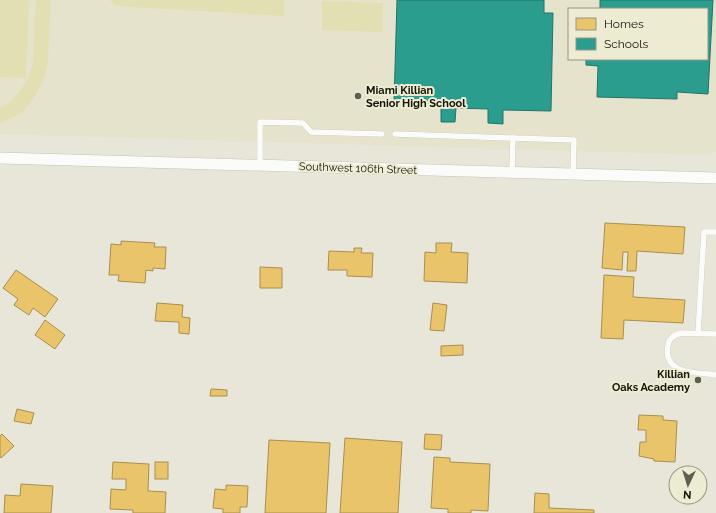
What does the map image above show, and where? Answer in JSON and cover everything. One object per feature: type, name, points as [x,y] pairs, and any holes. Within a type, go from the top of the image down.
[{"type":"street","name":"Southwest 106th Street","points":[[0,158],[716,178]]},
{"type":"lane","points":[[260,165],[260,122],[303,123],[311,132],[382,134]]},
{"type":"lane","points":[[395,134],[574,140],[573,174]]},
{"type":"lane","points":[[512,172],[513,138]]},
{"type":"lane","points":[[698,333],[704,232],[716,232]]},
{"type":"lane","points":[[716,334],[681,333],[671,338],[667,348],[669,362],[675,367],[691,372],[716,375]]},
{"type":"shaded area","name":"Miami Killian Senior High School","points":[[0,0],[716,0],[716,152],[707,155],[0,134]]},
{"type":"shaded area","points":[[0,0],[29,0],[26,78],[0,77]]},
{"type":"shaded area","points":[[36,0],[51,0],[48,61],[45,77],[34,98],[23,112],[0,124],[0,108],[17,95],[28,77],[33,63]]},
{"type":"shaded area","points":[[110,0],[284,0],[284,16],[115,6]]},
{"type":"shaded area","points":[[322,1],[383,3],[382,32],[322,30]]},
{"type":"building: Homes","points":[[605,223],[685,227],[683,254],[637,251],[636,271],[627,271],[628,252],[623,252],[622,270],[602,268]]},
{"type":"building: Homes","points":[[121,241],[155,243],[154,247],[166,247],[165,269],[153,268],[153,271],[146,270],[145,283],[118,281],[119,275],[109,275],[111,244],[121,245]]},
{"type":"building: Homes","points":[[436,243],[452,243],[451,252],[468,253],[467,283],[424,281],[425,252],[436,253]]},
{"type":"building: Homes","points":[[354,248],[362,248],[361,253],[373,253],[372,277],[347,276],[347,270],[328,270],[329,251],[354,252]]},
{"type":"building: Homes","points":[[260,267],[282,268],[282,288],[260,288]]},
{"type":"building: Homes","points":[[16,270],[58,299],[45,317],[33,308],[29,315],[14,305],[18,299],[3,288]]},
{"type":"building: Homes","points":[[604,275],[634,277],[633,297],[685,300],[683,323],[624,320],[623,339],[601,338]]},
{"type":"building: Homes","points":[[157,303],[183,305],[182,317],[190,318],[189,334],[179,333],[179,322],[155,321]]},
{"type":"building: Homes","points":[[433,303],[447,305],[444,331],[430,330]]},
{"type":"building: Homes","points":[[45,320],[65,335],[55,349],[35,335]]},
{"type":"building: Homes","points":[[463,345],[463,355],[441,356],[441,346]]},
{"type":"building: Homes","points":[[211,389],[227,390],[227,396],[210,396]]},
{"type":"building: Homes","points":[[17,409],[34,413],[31,424],[14,421]]},
{"type":"building: Homes","points":[[639,415],[663,416],[663,420],[677,421],[675,462],[654,461],[654,459],[639,456],[640,442],[646,442],[646,430],[638,430]]},
{"type":"building: Homes","points":[[2,434],[14,446],[1,458],[0,436]]},
{"type":"building: Homes","points":[[425,434],[442,435],[441,450],[424,449]]},
{"type":"building: Homes","points":[[345,438],[402,442],[398,513],[340,513]]},
{"type":"building: Homes","points":[[269,440],[330,443],[326,513],[265,513]]},
{"type":"building: Homes","points":[[434,457],[450,458],[450,462],[490,464],[488,511],[471,510],[471,513],[448,513],[448,509],[431,508]]},
{"type":"building: Homes","points":[[113,462],[149,464],[148,491],[166,492],[165,513],[133,513],[133,510],[110,509],[111,489],[126,490],[126,479],[112,479]]},
{"type":"building: Homes","points":[[155,462],[168,462],[168,479],[155,479]]},
{"type":"building: Homes","points":[[21,484],[53,486],[51,513],[4,513],[5,495],[20,496]]},
{"type":"building: Homes","points":[[226,485],[248,486],[247,507],[240,507],[240,513],[223,513],[223,509],[213,508],[215,489],[226,490]]},
{"type":"building: Homes","points":[[535,493],[549,494],[549,508],[594,510],[594,513],[534,513]]},
{"type":"building: Schools","points":[[397,0],[544,0],[544,13],[553,13],[551,111],[503,110],[503,124],[488,123],[488,109],[456,108],[455,122],[441,122],[441,104],[394,102]]},
{"type":"building: Schools","points":[[600,0],[713,0],[708,94],[677,92],[677,99],[597,97],[598,66],[586,65],[586,60],[708,60],[708,8],[600,8]]},
{"type":"place","name":"Miami Killian Senior High School","points":[[358,96]]},
{"type":"place","name":"Killian Oaks Academy","points":[[698,380]]}]
